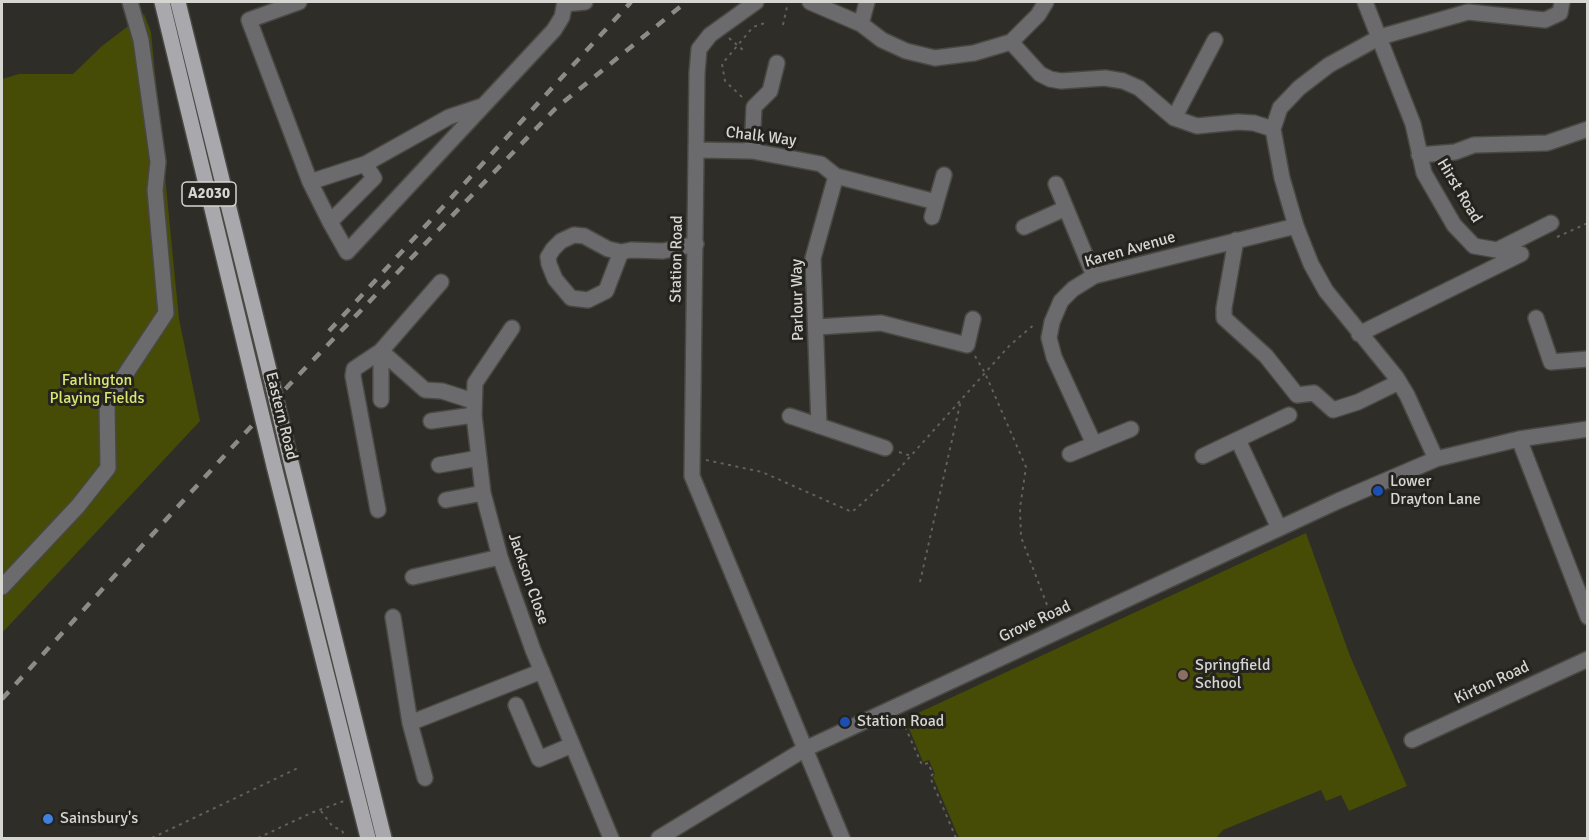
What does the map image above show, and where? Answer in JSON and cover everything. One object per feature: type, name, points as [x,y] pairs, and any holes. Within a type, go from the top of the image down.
[{"type":"main road","name":"Eastern Road","points":[[162,2],[274,466],[368,838]]},
{"type":"main road","name":"Eastern Road","points":[[178,2],[384,838]]},
{"type":"street","points":[[2,587],[78,506],[108,468],[107,402],[166,313],[155,190],[158,162],[141,40],[130,2]]},
{"type":"street","points":[[299,2],[249,20],[310,182],[347,252],[554,30],[562,16],[565,3],[585,2]]},
{"type":"street","name":"Station Road","points":[[756,2],[710,35],[699,49],[692,476],[842,838]]},
{"type":"street","points":[[810,2],[861,24],[882,40],[906,51],[935,58],[974,53],[1011,42],[1038,15],[1046,2]]},
{"type":"street","points":[[861,24],[867,2]]},
{"type":"street","name":"Hirst Road","points":[[1365,2],[1413,124],[1424,173],[1454,225],[1474,246],[1497,250],[1551,223]]},
{"type":"street","points":[[1561,7],[1545,20],[1468,12],[1380,38],[1329,65],[1299,88],[1280,108],[1273,129],[1282,178],[1296,226],[1311,264],[1326,291],[1359,334],[1383,359],[1399,382],[1436,459],[1519,439],[1587,429]]},
{"type":"street","points":[[1174,118],[1215,40]]},
{"type":"street","points":[[1011,42],[1040,74],[1050,79],[1061,81],[1105,78],[1123,81],[1139,88],[1174,118],[1197,126],[1238,122],[1254,123],[1273,129]]},
{"type":"street","points":[[752,151],[753,107],[770,91],[777,63]]},
{"type":"street","points":[[310,182],[365,164],[448,117],[484,105]]},
{"type":"street","points":[[1419,155],[1455,152],[1483,144],[1547,143],[1587,129]]},
{"type":"street","name":"Chalk Way","points":[[698,150],[752,151],[820,164],[836,176]]},
{"type":"street","points":[[330,222],[374,178],[365,164]]},
{"type":"street","points":[[836,176],[934,210],[944,175]]},
{"type":"street","name":"Parlour Way","points":[[819,426],[813,258],[836,176]]},
{"type":"street","points":[[1056,184],[1094,276]]},
{"type":"street","points":[[1024,227],[1066,208]]},
{"type":"street","name":"Karen Avenue","points":[[1094,444],[1054,357],[1049,338],[1052,322],[1061,301],[1073,289],[1094,276],[1296,226]]},
{"type":"street","points":[[621,252],[606,291],[588,300],[571,298],[555,279],[548,257],[561,241],[574,236],[584,236],[608,249],[621,252],[663,251],[696,244]]},
{"type":"street","points":[[1236,240],[1224,318],[1266,356],[1297,395],[1314,393],[1333,410],[1358,402],[1399,382]]},
{"type":"street","points":[[1359,334],[1521,254]]},
{"type":"street","points":[[378,510],[352,376],[354,369],[381,351],[441,282]]},
{"type":"street","points":[[1536,318],[1551,362],[1587,359]]},
{"type":"street","points":[[817,327],[881,323],[968,345],[973,320]]},
{"type":"street","name":"Jackson Close","points":[[512,328],[475,383],[473,408],[483,493],[500,557],[542,670],[611,838]]},
{"type":"street","points":[[381,351],[381,400]]},
{"type":"street","points":[[381,351],[425,390],[442,391],[473,408]]},
{"type":"street","points":[[431,421],[473,408]]},
{"type":"street","points":[[1203,456],[1289,415]]},
{"type":"street","points":[[790,416],[885,448]]},
{"type":"street","points":[[1070,454],[1131,429]]},
{"type":"street","points":[[1519,439],[1581,578],[1587,616]]},
{"type":"street","points":[[1238,440],[1279,528]]},
{"type":"street","points":[[439,465],[479,458]]},
{"type":"street","name":"Grove Road","points":[[659,838],[805,750],[1279,528],[1436,459]]},
{"type":"street","points":[[446,500],[483,493]]},
{"type":"street","points":[[413,577],[500,557]]},
{"type":"street","points":[[393,617],[410,723],[425,778]]},
{"type":"street","name":"Kirton Road","points":[[1412,740],[1587,659]]},
{"type":"street","points":[[410,723],[542,670]]},
{"type":"street","points":[[516,705],[539,759],[572,745]]},
{"type":"path","points":[[783,25],[788,2]]},
{"type":"path","points":[[753,107],[725,81],[722,64],[753,27],[768,22]]},
{"type":"path","points":[[968,345],[985,372],[1026,467],[1020,508],[1021,537],[1058,632]]},
{"type":"path","points":[[920,582],[962,399]]},
{"type":"path","points":[[897,707],[922,765],[928,763],[933,774],[930,777],[956,838]]},
{"type":"path","points":[[152,838],[298,768]]},
{"type":"path","points":[[258,838],[350,798]]},
{"type":"path","points":[[321,811],[333,827],[342,830],[345,838]]},
{"type":"green space","name":"Farlington Playing Fields","points":[[144,14],[151,32],[179,319],[200,421],[2,633],[2,79],[19,74],[73,74],[102,46]]},
{"type":"green space","name":"Springfield School","points":[[1306,533],[1350,656],[1407,786],[1349,811],[1341,795],[1326,801],[1321,790],[1223,830],[1216,838],[959,838],[933,777],[935,774],[929,760],[923,762],[905,719]]},
{"type":"railway","points":[[329,331],[631,2]]},
{"type":"railway","points":[[2,699],[290,384],[555,109],[686,2]]},
{"type":"place","name":"Lower Drayton Lane","points":[[1378,491]]},
{"type":"place","name":"Springfield School","points":[[1183,675]]},
{"type":"place","name":"Station Road","points":[[845,722]]},
{"type":"place","name":"Sainsbury's","points":[[48,819]]}]
